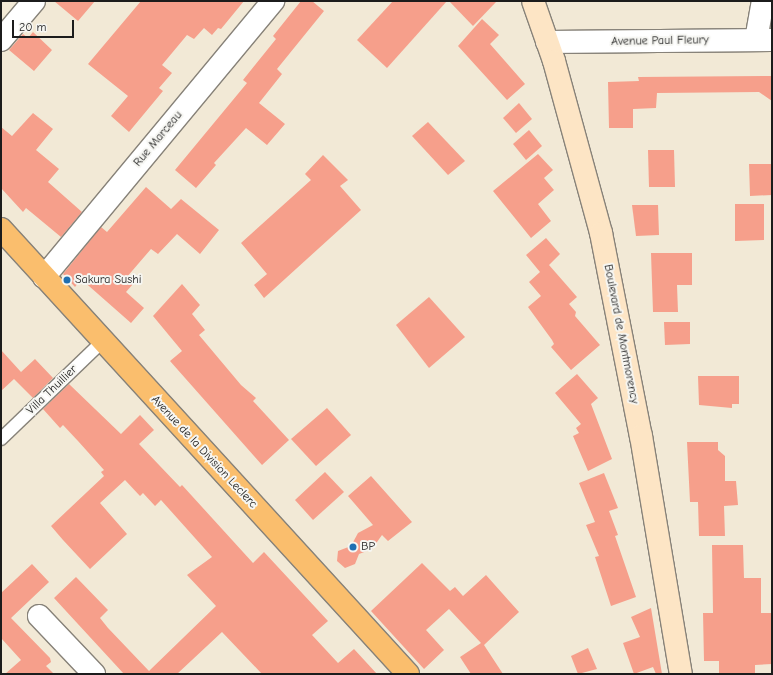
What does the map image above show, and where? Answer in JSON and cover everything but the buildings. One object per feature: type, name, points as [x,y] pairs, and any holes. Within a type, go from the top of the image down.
[{"type":"main road","name":"Avenue de la Division Leclerc","points":[[1,229],[408,674]]},
{"type":"street","points":[[1,40],[34,1]]},
{"type":"street","name":"Rue Marceau","points":[[44,277],[273,1]]},
{"type":"street","name":"Boulevard de Montmorency","points":[[533,1],[547,42],[581,158],[615,299],[681,674]]},
{"type":"street","points":[[763,1],[764,40]]},
{"type":"street","name":"Avenue Paul Fleury","points":[[547,42],[764,40]]},
{"type":"street","points":[[39,616],[94,674]]},
{"type":"lane","name":"Villa Thuillier","points":[[1,439],[103,341]]},
{"type":"place","name":"Sakura Sushi","points":[[67,280]]},
{"type":"place","name":"BP","points":[[353,547]]}]
